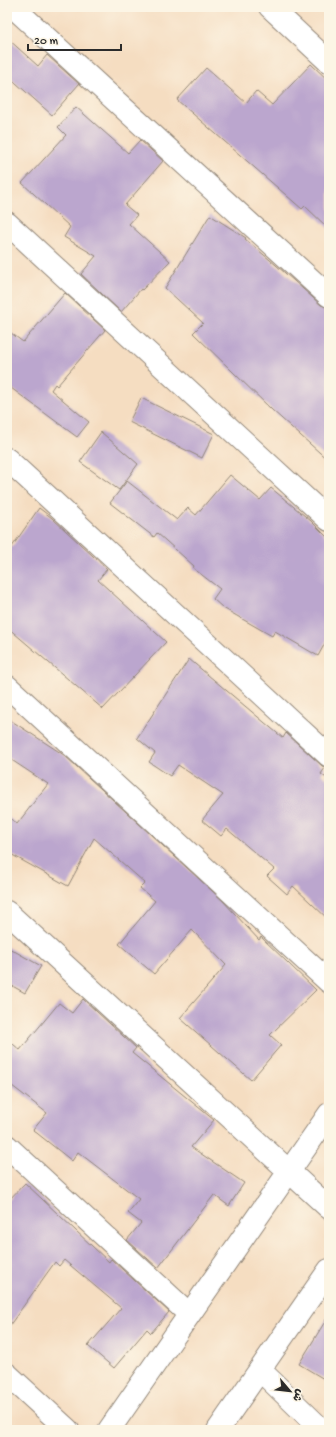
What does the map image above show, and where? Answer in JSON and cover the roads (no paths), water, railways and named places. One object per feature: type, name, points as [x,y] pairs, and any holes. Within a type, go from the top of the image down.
[{"type":"street","points":[[13,7],[329,296]]},
{"type":"street","points":[[270,7],[329,62]]},
{"type":"street","points":[[7,223],[329,520]]},
{"type":"street","points":[[7,459],[329,756]]},
{"type":"street","points":[[7,686],[329,982]]},
{"type":"street","points":[[7,912],[329,1208]]},
{"type":"street","points":[[108,1430],[329,1114]]},
{"type":"street","points":[[7,1146],[189,1314]]},
{"type":"street","points":[[218,1430],[329,1270]]},
{"type":"street","points":[[260,1370],[322,1430]]},
{"type":"street","points":[[7,1374],[68,1430]]}]
